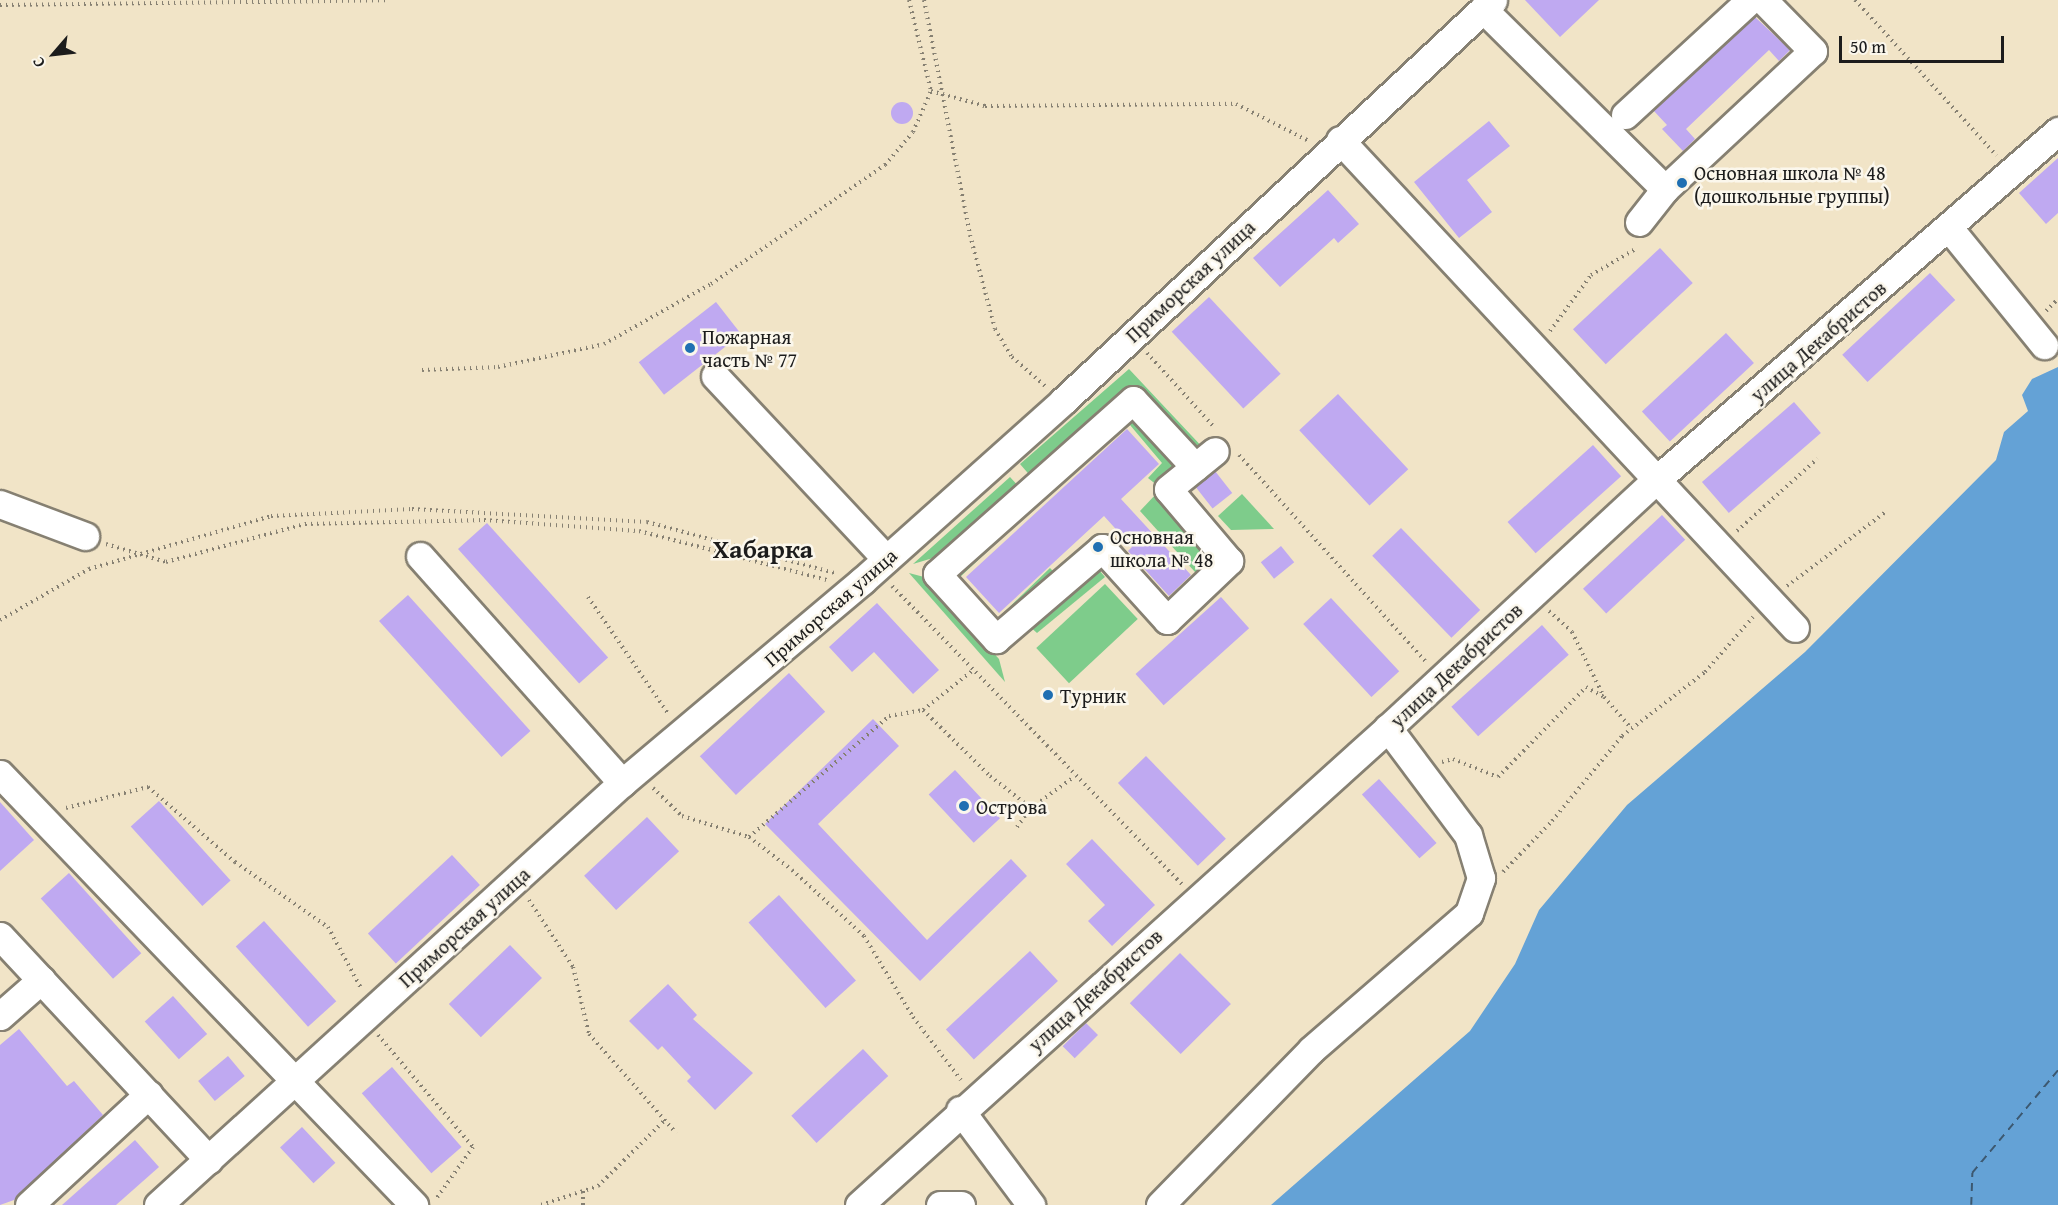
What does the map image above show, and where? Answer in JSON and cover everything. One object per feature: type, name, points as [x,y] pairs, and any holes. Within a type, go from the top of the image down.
[{"type":"street","points":[[1625,115],[1749,0]]},
{"type":"street","points":[[1639,222],[1665,189],[1813,51],[1763,0]]},
{"type":"street","name":"Приморская улица","points":[[158,1205],[629,777],[881,564],[1063,401],[1334,146],[1488,5]]},
{"type":"street","points":[[1488,5],[1665,189]]},
{"type":"street","name":"улица Декабристов","points":[[859,1205],[967,1104],[1442,679],[1655,481],[2013,174],[2058,131]]},
{"type":"street","points":[[1334,146],[1533,348],[1795,628]]},
{"type":"street","points":[[1949,228],[2044,345]]},
{"type":"street","points":[[714,376],[881,564]]},
{"type":"street","points":[[1132,400],[1216,450],[1168,489],[1229,561],[1167,620],[1102,548],[996,639],[937,574],[1132,400]]},
{"type":"street","points":[[0,504],[85,536]]},
{"type":"street","points":[[420,556],[629,777]]},
{"type":"street","points":[[1160,1205],[1311,1050],[1469,914],[1481,878],[1468,835],[1388,728]]},
{"type":"street","points":[[0,774],[294,1083],[414,1205]]},
{"type":"street","points":[[0,936],[209,1160]]},
{"type":"street","points":[[0,1016],[41,980]]},
{"type":"street","points":[[29,1205],[149,1094]]},
{"type":"street","points":[[967,1104],[1031,1205]]},
{"type":"street","points":[[940,1205],[961,1205]]},
{"type":"path","points":[[0,5],[386,0]]},
{"type":"path","points":[[422,369],[498,367],[604,344],[711,284],[885,165],[914,132],[931,91],[909,0]]},
{"type":"path","points":[[924,0],[970,235],[995,329],[1012,357],[1063,401]]},
{"type":"path","points":[[1855,0],[2013,174]]},
{"type":"path","points":[[931,91],[985,106],[1236,104],[1334,146]]},
{"type":"path","points":[[1533,348],[1553,328],[1591,275],[1634,250]]},
{"type":"path","points":[[1132,337],[1216,450],[1442,679]]},
{"type":"path","points":[[1719,548],[1816,459]]},
{"type":"path","points":[[1497,878],[1631,729],[1705,672],[1768,599],[1887,511]]},
{"type":"path","points":[[85,536],[166,562],[305,524],[484,520],[639,531],[854,587]]},
{"type":"path","points":[[881,564],[972,671],[1197,899]]},
{"type":"path","points":[[588,597],[682,733]]},
{"type":"path","points":[[1521,605],[1545,607],[1572,632],[1604,697],[1631,729]]},
{"type":"path","points":[[749,837],[889,716],[923,710],[972,671]]},
{"type":"path","points":[[1418,769],[1453,759],[1498,777],[1586,687],[1604,697]]},
{"type":"path","points":[[923,710],[990,776],[1031,808]]},
{"type":"path","points":[[1017,827],[1031,808],[1075,776]]},
{"type":"path","points":[[629,777],[682,816],[749,837],[792,870],[864,936],[967,1104]]},
{"type":"path","points":[[39,814],[148,787],[235,862],[328,927],[369,1014],[473,1147],[433,1205]]},
{"type":"path","points":[[516,880],[573,967],[589,1034],[676,1133]]},
{"type":"path","points":[[541,1205],[597,1186],[665,1120]]},
{"type":"path","points":[[583,1191],[583,1205]]},
{"type":"green space","points":[[1129,369],[1206,451],[1196,459],[1132,390],[1033,479],[1020,464]]},
{"type":"green space","points":[[1128,413],[1175,463],[1173,473],[1158,486],[1148,478],[1162,463],[1130,425],[1102,448],[1096,447]]},
{"type":"green space","points":[[1010,477],[1020,488],[939,564],[933,558],[913,564]]},
{"type":"green space","points":[[1157,493],[1217,559],[1213,572],[1195,572],[1140,511]]},
{"type":"green space","points":[[1242,494],[1274,529],[1231,530],[1218,516]]},
{"type":"green space","points":[[1024,500],[1033,509],[960,577],[998,618],[1050,568],[1056,574],[1000,626],[949,570]]},
{"type":"green space","points":[[1094,564],[1105,577],[1037,633],[1028,625]]},
{"type":"green space","points":[[909,573],[924,577],[999,659],[1005,682]]},
{"type":"green space","points":[[1105,584],[1138,619],[1069,683],[1036,648]]},
{"type":"water","points":[[2058,367],[2058,1205],[1271,1205],[1470,1031],[1515,964],[1539,910],[1627,805],[1805,652],[1996,460],[2004,432],[2028,411],[2022,395],[2032,379]]},
{"type":"building","points":[[1525,0],[1599,0],[1560,37]]},
{"type":"building","points":[[1755,17],[1790,50],[1779,61],[1769,50],[1686,129],[1695,139],[1683,151],[1662,129],[1667,125],[1653,110]]},
{"type":"building","points":[[902,102],[910,105],[913,113],[910,121],[902,124],[894,121],[891,113],[894,105]]},
{"type":"building","points":[[1489,121],[1510,146],[1467,180],[1492,212],[1459,238],[1414,182]]},
{"type":"building","points":[[2058,158],[2058,213],[2046,224],[2019,193]]},
{"type":"building","points":[[1328,190],[1359,224],[1338,243],[1334,238],[1280,287],[1253,258]]},
{"type":"building","points":[[1660,248],[1693,283],[1606,364],[1573,329]]},
{"type":"building","points":[[1930,273],[1955,300],[1867,382],[1842,355]]},
{"type":"building","points":[[1209,297],[1281,374],[1243,409],[1172,332]]},
{"type":"building","name":"Пожарная часть № 77","points":[[716,302],[741,334],[664,395],[639,362]]},
{"type":"building","points":[[1726,333],[1754,363],[1670,441],[1642,411]]},
{"type":"building","points":[[1338,394],[1408,469],[1369,505],[1299,430]]},
{"type":"building","points":[[1794,402],[1821,433],[1729,513],[1702,482]]},
{"type":"building","points":[[1127,429],[1159,464],[1121,499],[1191,575],[1169,596],[1128,551],[1132,547],[1104,516],[999,613],[966,577]]},
{"type":"building","points":[[1593,445],[1621,476],[1536,553],[1508,522]]},
{"type":"building","points":[[1215,471],[1232,493],[1213,508],[1195,486]]},
{"type":"building","points":[[1662,515],[1685,540],[1606,614],[1583,589]]},
{"type":"building","points":[[487,523],[608,658],[579,684],[458,549]]},
{"type":"building","points":[[1401,528],[1480,610],[1451,638],[1372,556]]},
{"type":"building","points":[[1281,546],[1294,562],[1274,579],[1261,562]]},
{"type":"building","points":[[408,595],[530,731],[501,757],[379,621]]},
{"type":"building","points":[[1221,597],[1249,628],[1164,705],[1136,674]]},
{"type":"building","points":[[1331,598],[1399,671],[1371,697],[1303,624]]},
{"type":"building","points":[[877,603],[939,670],[913,694],[874,652],[852,672],[829,647]]},
{"type":"building","points":[[1542,625],[1569,655],[1478,736],[1451,707]]},
{"type":"building","points":[[789,673],[825,712],[736,795],[700,756]]},
{"type":"building","points":[[873,719],[899,746],[818,824],[927,940],[1011,859],[1027,876],[920,981],[765,824]]},
{"type":"building","points":[[1146,756],[1226,839],[1198,866],[1118,783]]},
{"type":"building","name":"Острова","points":[[955,770],[1000,818],[974,843],[929,795]]},
{"type":"building","points":[[1379,779],[1437,843],[1419,858],[1362,794]]},
{"type":"building","points":[[159,801],[231,881],[202,906],[131,826]]},
{"type":"building","points":[[0,802],[34,840],[0,871]]},
{"type":"building","points":[[647,817],[679,851],[616,910],[584,876]]},
{"type":"building","points":[[1092,839],[1155,905],[1112,946],[1088,921],[1105,905],[1066,864]]},
{"type":"building","points":[[452,855],[480,885],[396,963],[368,933]]},
{"type":"building","points":[[69,873],[141,953],[113,979],[41,898]]},
{"type":"building","points":[[779,895],[856,980],[825,1008],[749,922]]},
{"type":"building","points":[[264,921],[336,1001],[308,1027],[236,946]]},
{"type":"building","points":[[510,945],[542,978],[481,1037],[449,1004]]},
{"type":"building","points":[[1030,951],[1058,981],[974,1059],[946,1029]]},
{"type":"building","points":[[1180,953],[1231,1004],[1181,1054],[1130,1003]]},
{"type":"building","points":[[668,984],[697,1015],[693,1019],[753,1073],[715,1110],[687,1081],[691,1077],[662,1046],[658,1050],[629,1021]]},
{"type":"building","points":[[173,996],[207,1034],[179,1059],[145,1021]]},
{"type":"building","points":[[1086,1023],[1098,1035],[1075,1058],[1063,1046]]},
{"type":"building","points":[[19,1029],[67,1086],[74,1081],[103,1115],[14,1200],[0,1205],[0,1045]]},
{"type":"building","points":[[863,1049],[888,1076],[817,1143],[791,1116]]},
{"type":"building","points":[[228,1056],[245,1076],[215,1101],[198,1081]]},
{"type":"building","points":[[392,1067],[462,1147],[431,1173],[362,1093]]},
{"type":"building","points":[[302,1127],[335,1163],[313,1183],[280,1147]]},
{"type":"building","points":[[135,1140],[159,1167],[116,1205],[62,1205]]},
{"type":"ferry route","points":[[1971,1205],[1972,1173],[2058,1070]]},
{"type":"place","name":"Основная школа № 48 (дошкольные группы)","points":[[1682,183]]},
{"type":"place","name":"Пожарная часть № 77","points":[[690,348]]},
{"type":"place","name":"Основная школа № 48","points":[[1098,547]]},
{"type":"place","name":"Турник","points":[[1048,695]]},
{"type":"place","name":"Острова","points":[[964,806]]},
{"type":"district","name":"Хабарка","points":[[763,549]]}]
